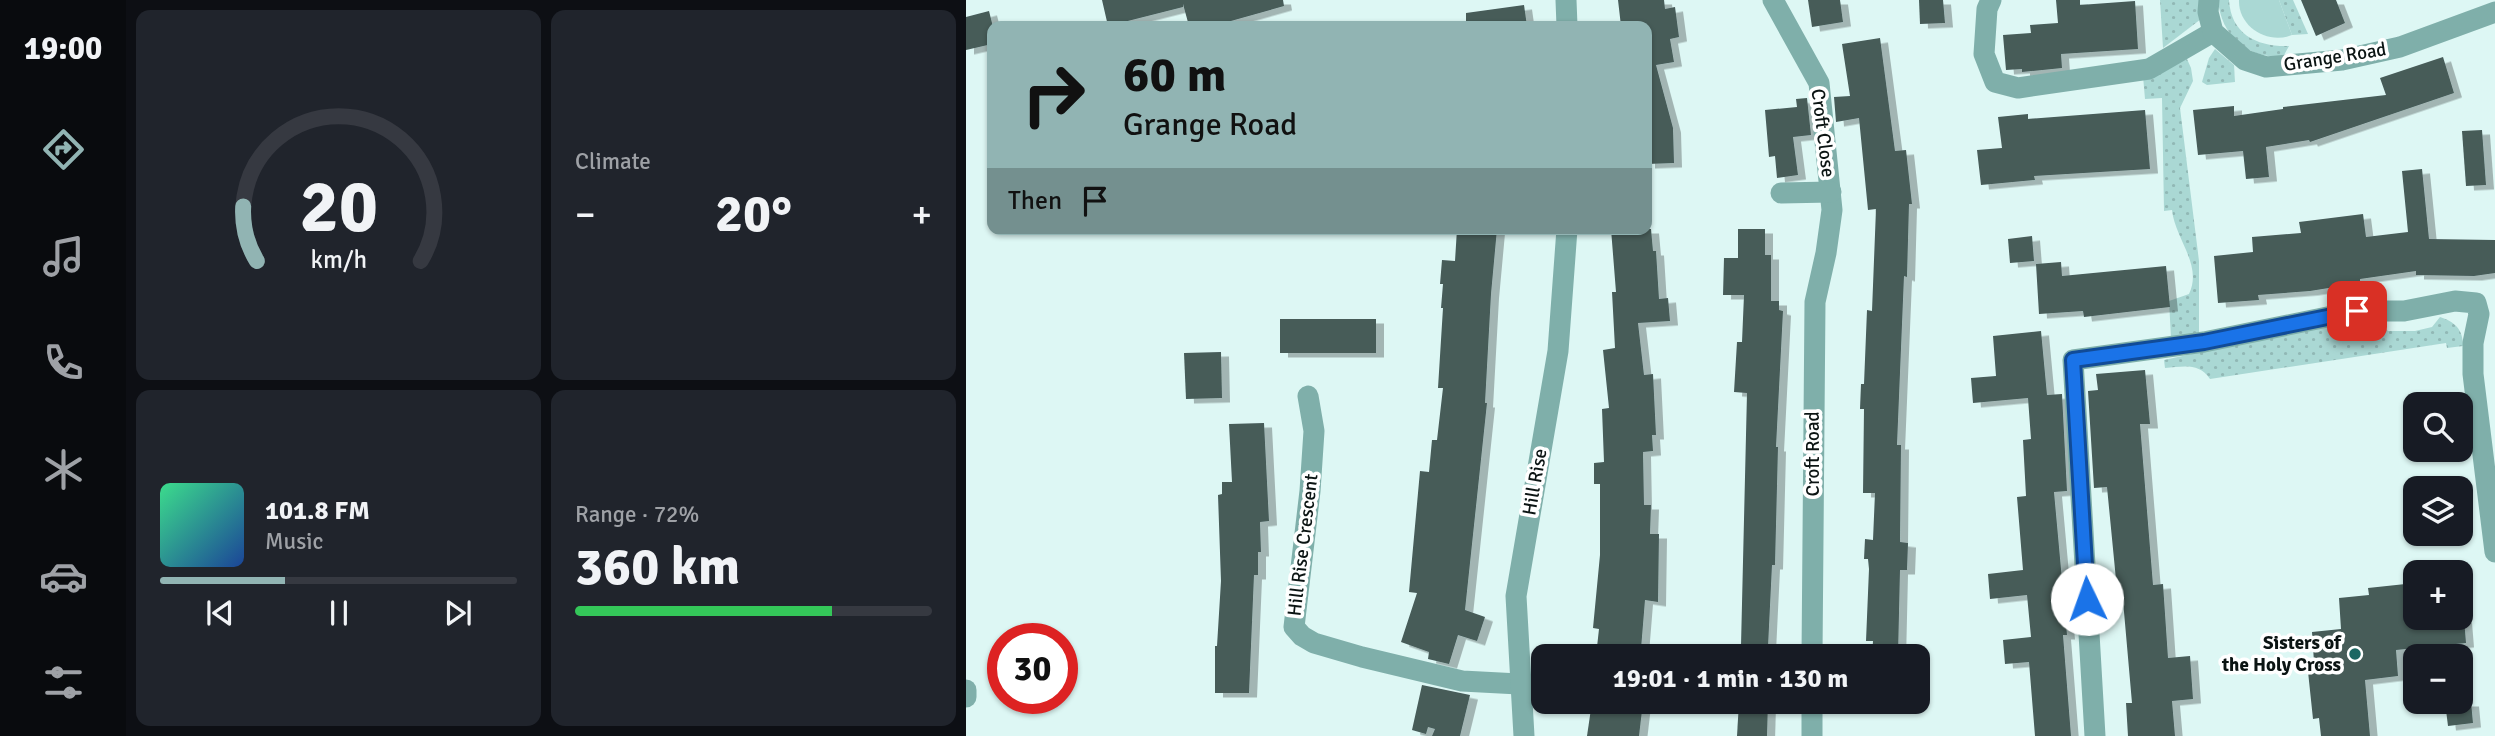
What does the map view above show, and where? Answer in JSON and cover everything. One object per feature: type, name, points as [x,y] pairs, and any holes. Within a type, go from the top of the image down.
[{"type":"street","points":[[1566,0],[1567,21]]},
{"type":"street","name":"Croft Close","points":[[1773,0],[1819,83],[1832,210],[1826,253]]},
{"type":"street","points":[[1991,0],[1986,9],[1984,54],[1995,82],[2018,88],[2149,69],[2213,32],[2208,12],[2209,0]]},
{"type":"street","name":"Grange Road","points":[[2213,32],[2245,60],[2266,67],[2342,60],[2400,47],[2495,12]]},
{"type":"street","name":"Croft Close","points":[[1781,193],[1830,192]]},
{"type":"street","name":"Hill Rise","points":[[1524,736],[1516,596],[1558,351],[1567,235]]},
{"type":"street","name":"Croft Road","points":[[1812,644],[1815,302],[1826,253]]},
{"type":"street","points":[[2095,736],[2073,360],[2204,342],[2357,311],[2404,311],[2455,301],[2476,303],[2479,314],[2473,343],[2473,374],[2488,435],[2495,552]]},
{"type":"street","name":"Hill Rise Crescent","points":[[1308,396],[1314,443],[1294,626],[1302,636],[1314,643],[1362,657],[1462,681],[1519,684]]},
{"type":"street","points":[[966,690],[966,696]]},
{"type":"street","points":[[1812,714],[1812,736]]},
{"type":"shaded area","points":[[2160,0],[2199,0],[2201,19],[2163,48]]},
{"type":"shaded area","points":[[2218,0],[2229,0],[2235,22],[2248,36],[2267,44],[2289,46],[2283,57],[2258,54],[2238,42],[2224,24]]},
{"type":"shaded area","points":[[2239,0],[2279,0],[2292,35],[2273,38],[2256,31],[2243,18]]},
{"type":"shaded area","points":[[2279,0],[2293,0],[2308,34],[2292,35]]},
{"type":"shaded area","points":[[2215,49],[2234,65],[2235,82],[2207,85],[2202,82],[2209,58]]},
{"type":"shaded area","points":[[2187,59],[2193,81],[2180,108],[2199,261],[2199,333],[2171,338],[2169,301],[2189,294],[2193,273],[2172,210],[2164,211],[2162,98],[2145,99],[2143,76]]},
{"type":"shaded area","points":[[2440,317],[2457,327],[2462,335],[2463,346],[2447,348],[2446,343],[2210,379],[2195,368],[2165,368],[2164,360],[2302,330],[2360,321],[2378,322],[2388,331],[2415,331],[2432,327]]},
{"type":"building","points":[[1102,0],[1283,0],[1284,6],[1231,21],[1188,21],[1183,4],[1183,7],[1128,21],[1107,21]]},
{"type":"building","points":[[1618,0],[1664,0],[1665,9],[1675,7],[1679,37],[1670,39],[1674,62],[1656,65],[1673,128],[1674,163],[1652,164],[1652,21],[1620,21]]},
{"type":"building","points":[[1808,0],[1840,0],[1843,22],[1812,27]]},
{"type":"building","points":[[1919,0],[1943,0],[1945,23],[1920,24]]},
{"type":"building","points":[[2056,0],[2080,0],[2080,5],[2135,1],[2138,49],[2061,54],[2062,68],[2022,72],[2022,69],[2006,70],[2003,35],[2031,33],[2030,25],[2058,23]]},
{"type":"building","points":[[2301,0],[2336,0],[2345,23],[2316,36]]},
{"type":"building","points":[[1524,5],[1526,21],[1466,21],[1466,13]]},
{"type":"building","points":[[989,11],[992,21],[987,21],[987,45],[966,50],[966,17]]},
{"type":"building","points":[[1880,38],[1895,151],[1906,150],[1912,204],[1909,204],[1907,277],[1904,276],[1897,445],[1901,445],[1900,542],[1908,543],[1907,570],[1900,570],[1898,644],[1873,644],[1873,641],[1866,641],[1869,569],[1868,559],[1864,559],[1865,539],[1873,540],[1875,493],[1863,493],[1864,409],[1860,409],[1861,384],[1864,384],[1867,310],[1872,311],[1876,209],[1868,210],[1859,118],[1836,122],[1834,97],[1850,96],[1842,44]]},
{"type":"building","points":[[2443,57],[2454,93],[2310,142],[2309,140],[2266,147],[2269,177],[2246,179],[2243,151],[2198,155],[2193,110],[2234,106],[2234,116],[2283,107],[2386,95],[2380,78]]},
{"type":"building","points":[[1807,98],[1811,135],[1793,137],[1798,175],[1777,178],[1775,156],[1769,157],[1765,110],[1797,107],[1796,99]]},
{"type":"building","points":[[2145,110],[2150,169],[2034,176],[2035,180],[1981,185],[1977,150],[2002,148],[1998,117],[2028,114],[2028,119]]},
{"type":"building","points":[[2482,130],[2486,185],[2466,186],[2462,131]]},
{"type":"building","points":[[2422,169],[2429,239],[2495,240],[2495,273],[2474,276],[2416,275],[2416,271],[2360,279],[2360,283],[2310,291],[2258,295],[2259,300],[2218,303],[2214,256],[2253,252],[2252,237],[2301,233],[2299,222],[2363,214],[2366,237],[2408,232],[2402,171]]},
{"type":"building","points":[[1738,229],[1765,229],[1765,255],[1771,255],[1771,301],[1779,301],[1779,310],[1783,311],[1776,447],[1775,565],[1772,565],[1768,644],[1741,644],[1747,393],[1734,392],[1737,342],[1742,342],[1744,295],[1723,295],[1724,258],[1738,258]]},
{"type":"building","points":[[1457,235],[1496,235],[1491,294],[1487,403],[1465,610],[1485,617],[1477,641],[1458,635],[1449,664],[1428,659],[1429,652],[1401,642],[1417,593],[1409,592],[1420,471],[1429,472],[1432,440],[1437,440],[1443,388],[1438,388],[1443,308],[1443,284],[1440,284],[1442,260],[1455,261]]},
{"type":"building","points":[[1611,235],[1652,235],[1653,251],[1656,251],[1659,299],[1668,298],[1670,321],[1638,323],[1644,375],[1653,374],[1656,435],[1652,435],[1653,451],[1643,452],[1644,505],[1651,505],[1650,534],[1659,534],[1658,602],[1645,600],[1641,644],[1597,644],[1599,629],[1593,628],[1600,555],[1600,484],[1594,484],[1594,463],[1604,462],[1602,409],[1609,408],[1603,350],[1615,348],[1612,292],[1616,292]]},
{"type":"building","points":[[2032,236],[2034,261],[2010,263],[2008,239]]},
{"type":"building","points":[[2061,262],[2062,276],[2166,266],[2170,307],[2084,317],[2083,311],[2039,314],[2036,264]]},
{"type":"building","points":[[1280,319],[1376,319],[1376,353],[1280,353]]},
{"type":"building","points":[[2041,331],[2047,395],[2062,394],[2067,491],[2054,492],[2067,635],[2063,635],[2071,736],[2035,736],[2029,662],[2005,664],[2003,640],[2031,637],[2027,595],[1990,599],[1988,574],[2023,570],[2017,497],[2026,496],[2023,440],[2031,439],[2028,398],[1973,403],[1971,378],[1996,376],[1993,336]]},
{"type":"building","points":[[1221,352],[1222,398],[1186,399],[1184,353]]},
{"type":"building","points":[[2145,370],[2150,424],[2140,424],[2153,585],[2163,584],[2168,658],[2190,656],[2193,699],[2172,701],[2175,736],[2128,736],[2126,703],[2132,703],[2122,589],[2117,590],[2107,487],[2094,488],[2088,391],[2098,390],[2096,374]]},
{"type":"building","points":[[1264,423],[1269,521],[1260,522],[1261,552],[1258,552],[1258,575],[1254,575],[1249,693],[1215,693],[1215,646],[1221,581],[1218,495],[1222,494],[1222,482],[1232,482],[1229,424]]},
{"type":"building","name":"Sisters of the Holy Cross","points":[[2403,584],[2403,630],[2465,630],[2466,643],[2403,644],[2403,649],[2396,650],[2398,676],[2365,680],[2370,736],[2321,736],[2319,718],[2313,719],[2307,662],[2314,662],[2312,632],[2341,629],[2339,598],[2369,595],[2368,588]]},
{"type":"building","points":[[1422,685],[1470,695],[1460,736],[1432,736],[1435,729],[1428,727],[1426,734],[1412,730]]},
{"type":"building","points":[[1590,714],[1642,714],[1639,736],[1587,736]]},
{"type":"building","points":[[1738,714],[1768,714],[1767,736],[1737,736]]},
{"type":"building","points":[[2446,714],[2472,714],[2473,723],[2448,726]]},
{"type":"place","name":"Sisters of the Holy Cross","points":[[2355,654]]},
{"type":"route","points":[[2087,599],[2073,360],[2204,342],[2357,311]]}]
